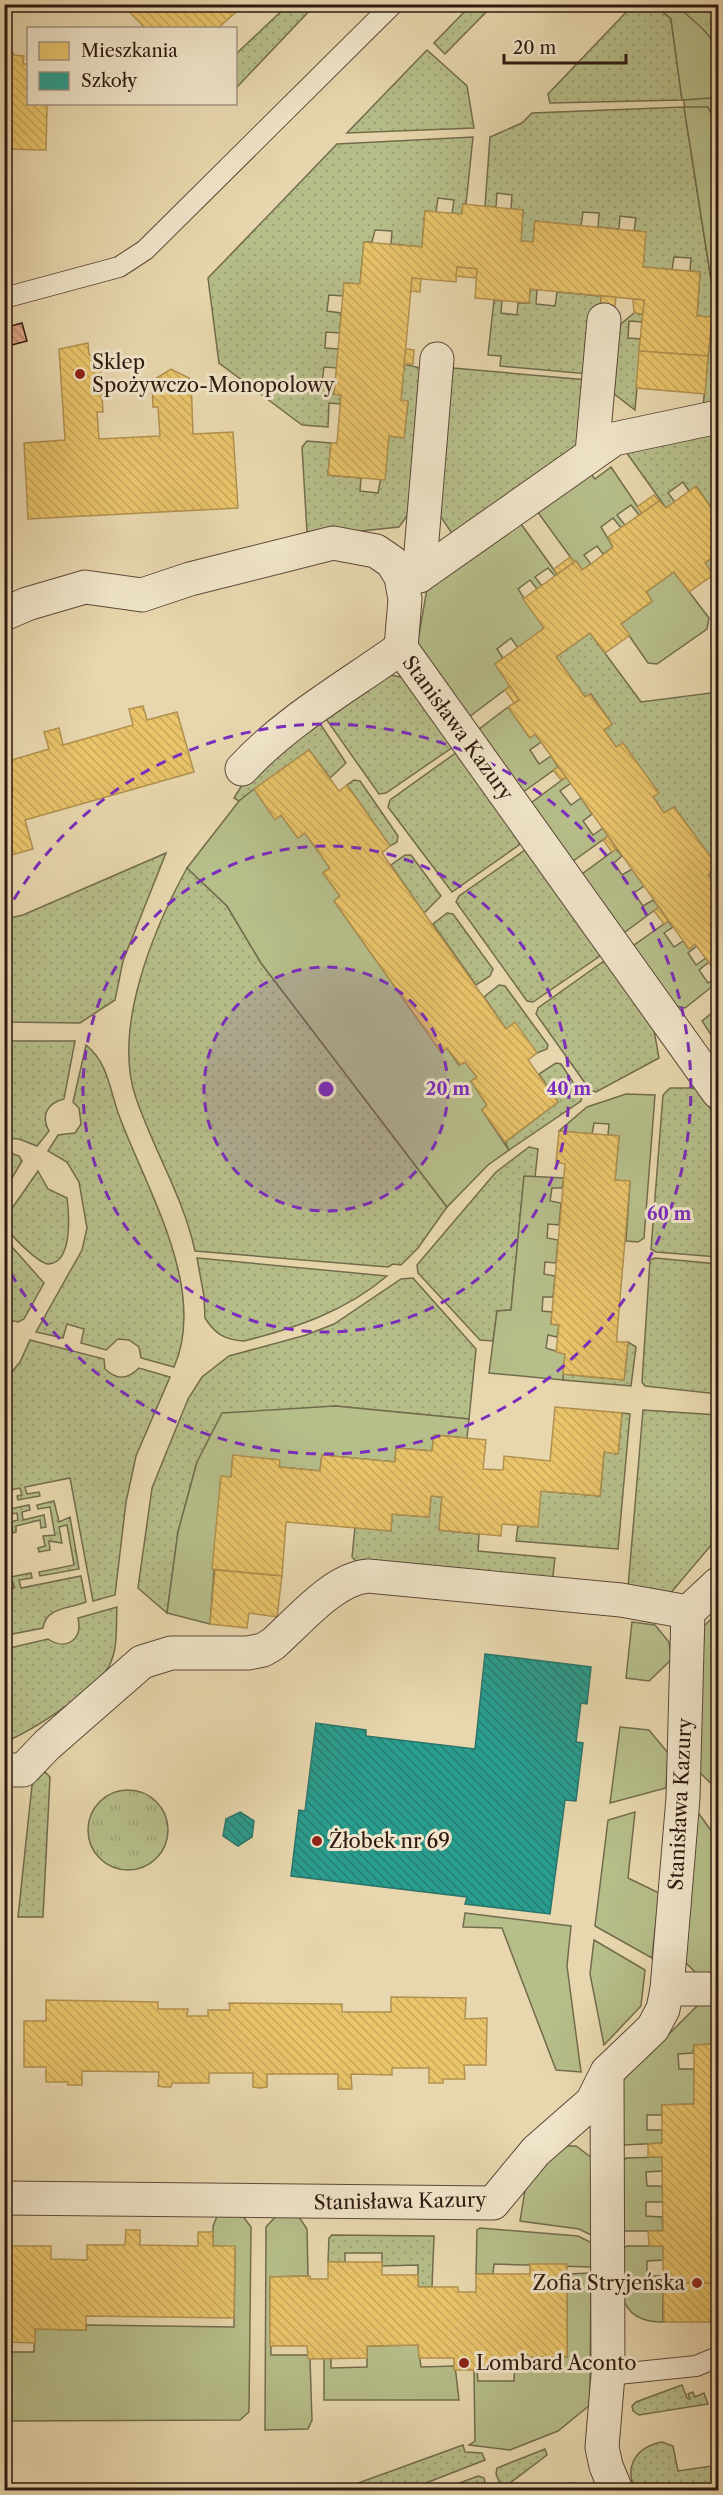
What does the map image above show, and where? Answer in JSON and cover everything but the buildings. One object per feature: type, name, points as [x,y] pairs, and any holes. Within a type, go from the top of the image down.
[{"type":"street","points":[[592,453],[604,320]]},
{"type":"street","name":"Stanisława Kazury","points":[[437,359],[410,577],[405,599],[401,648],[709,1063],[718,1092]]},
{"type":"street","points":[[4,614],[27,604],[85,587],[142,595],[190,579],[333,543],[376,551],[410,577],[614,438],[718,417]]},
{"type":"street","points":[[242,770],[260,750],[283,732],[401,648]]},
{"type":"street","points":[[4,1770],[23,1770],[142,1662],[171,1653],[248,1653],[263,1650],[273,1644],[342,1582],[356,1577],[621,1600],[688,1611],[718,1584]]},
{"type":"street","name":"Stanisława Kazury","points":[[4,2198],[493,2203],[536,2151],[592,2102],[607,2072],[653,2028],[663,2009],[667,1989],[683,1798],[688,1611]]},
{"type":"street","points":[[667,1989],[713,1989]]},
{"type":"street","points":[[607,2072],[608,2375],[602,2447],[606,2466],[616,2490]]},
{"type":"lane","points":[[4,298],[119,267],[145,250],[393,4]]},
{"type":"lane","points":[[608,2375],[696,2366],[718,2357]]},
{"type":"green space","points":[[288,5],[315,5],[237,87],[237,53]]},
{"type":"green space","points":[[471,5],[493,5],[445,54],[434,43]]},
{"type":"green space","points":[[633,5],[655,5],[671,19],[682,100],[550,103],[548,94]]},
{"type":"green space","points":[[655,5],[718,5],[718,324],[671,19]]},
{"type":"green space","points":[[655,5],[677,5],[711,39],[715,47],[718,71],[717,85],[711,98],[682,100],[671,19]]},
{"type":"green space","points":[[427,50],[467,86],[474,128],[347,133]]},
{"type":"green space","points":[[684,107],[718,324],[718,407],[703,407],[712,318],[697,316],[700,272],[690,271],[691,258],[674,257],[672,270],[643,267],[645,232],[634,231],[636,218],[620,216],[619,229],[598,227],[599,213],[583,212],[581,226],[535,221],[533,242],[521,241],[523,210],[511,209],[512,195],[497,193],[496,207],[485,206],[490,137],[522,123],[532,113]]},
{"type":"green space","points":[[684,107],[708,107],[718,128],[718,324]]},
{"type":"green space","points":[[473,137],[466,204],[463,204],[462,214],[452,213],[454,200],[438,198],[436,212],[425,211],[422,247],[391,244],[392,231],[375,230],[372,242],[364,242],[360,284],[344,283],[343,296],[329,295],[327,311],[341,313],[340,333],[326,332],[325,348],[338,349],[337,368],[324,367],[322,383],[335,385],[334,394],[341,395],[340,404],[329,403],[328,427],[302,425],[219,363],[208,278],[337,144]]},
{"type":"green space","points":[[530,289],[537,290],[536,304],[555,306],[557,292],[601,296],[601,304],[594,312],[589,374],[500,366],[501,356],[488,355],[494,300],[502,301],[501,313],[517,315],[518,303],[529,303]]},
{"type":"green space","points":[[634,313],[643,314],[642,322],[629,321],[628,338],[641,339],[635,410],[609,390],[615,329]]},
{"type":"green space","points":[[404,364],[424,369],[415,505],[399,527],[314,536],[307,532],[302,447],[307,441],[331,443],[328,475],[361,478],[360,491],[378,493],[389,436],[404,438],[408,402],[401,400]]},
{"type":"green space","points":[[453,368],[588,380],[577,451],[455,538],[435,508]]},
{"type":"green space","points":[[718,428],[718,518],[697,487],[689,491],[683,482],[668,493],[675,502],[666,508],[626,452]]},
{"type":"green space","points":[[611,467],[642,513],[639,515],[631,505],[617,515],[625,525],[621,528],[613,518],[601,527],[613,547],[603,554],[597,546],[584,555],[591,564],[582,570],[534,507],[591,474],[595,479]]},
{"type":"green space","points":[[521,524],[557,574],[555,576],[548,568],[535,577],[542,586],[537,589],[530,580],[518,589],[544,628],[518,648],[511,638],[497,649],[503,658],[495,664],[510,686],[465,720],[416,652],[428,583],[462,566]]},
{"type":"green space","points":[[718,553],[718,583],[705,563]]},
{"type":"green space","points":[[674,572],[709,618],[707,629],[657,664],[648,663],[621,624],[652,601],[646,592]]},
{"type":"green space","points":[[590,633],[641,702],[718,692],[718,867],[674,807],[664,813],[653,797],[658,792],[623,744],[616,747],[604,730],[612,724],[591,694],[585,697],[556,657]]},
{"type":"green space","points":[[381,673],[410,679],[453,747],[386,793],[379,794],[326,719]]},
{"type":"green space","points":[[508,707],[530,738],[535,734],[541,742],[530,750],[539,764],[551,756],[558,767],[519,795],[474,733]]},
{"type":"green space","points":[[311,725],[321,725],[346,763],[330,778],[309,750],[239,801],[234,798],[242,785]]},
{"type":"green space","points":[[457,752],[522,837],[519,845],[452,892],[388,807],[390,800]]},
{"type":"green space","points":[[566,777],[571,783],[560,791],[571,805],[581,798],[592,814],[583,821],[593,835],[603,828],[608,836],[569,864],[527,806]]},
{"type":"green space","points":[[354,780],[360,781],[398,836],[397,842],[390,846],[347,785]]},
{"type":"green space","points":[[254,789],[275,819],[281,815],[298,838],[305,833],[330,868],[323,873],[340,896],[334,901],[441,1052],[447,1048],[459,1065],[465,1062],[477,1077],[471,1081],[487,1105],[482,1110],[509,1150],[488,1165],[447,1207],[261,963],[227,906],[187,868],[239,801]]},
{"type":"green space","points":[[616,849],[622,856],[614,863],[622,875],[632,869],[644,886],[634,893],[643,906],[653,900],[659,907],[621,935],[578,877]]},
{"type":"green space","points":[[525,850],[603,949],[600,956],[533,1002],[527,1001],[456,902],[459,896]]},
{"type":"green space","points":[[166,853],[123,961],[115,1000],[80,1023],[5,1022],[5,919],[23,915]]},
{"type":"green space","points":[[405,855],[411,855],[441,896],[424,913],[391,865]]},
{"type":"green space","points":[[718,867],[718,889],[708,875]]},
{"type":"green space","points":[[187,868],[227,906],[261,963],[447,1207],[418,1248],[401,1265],[393,1264],[388,1267],[195,1251],[176,1192],[136,1098],[130,1071],[129,1042],[140,980],[150,950],[161,920]]},
{"type":"green space","points":[[447,913],[453,914],[493,969],[490,976],[476,985],[433,924]]},
{"type":"green space","points":[[668,921],[673,927],[664,933],[674,947],[683,941],[689,949],[695,944],[697,946],[688,953],[696,965],[706,958],[709,962],[699,970],[708,983],[718,976],[718,982],[685,1008],[671,1005],[630,948]]},
{"type":"green space","points":[[604,961],[612,962],[652,1019],[659,1058],[596,1092],[590,1090],[536,1014],[538,1008]]},
{"type":"green space","points":[[499,985],[505,986],[548,1045],[547,1049],[537,1053],[506,1029],[484,997]]},
{"type":"green space","points":[[718,1008],[718,1044],[717,1044],[702,1021]]},
{"type":"green space","points":[[5,1041],[75,1041],[64,1099],[54,1103],[47,1110],[45,1120],[49,1131],[37,1146],[19,1139],[5,1138]]},
{"type":"green space","points":[[86,1045],[100,1060],[104,1069],[120,1118],[158,1208],[179,1273],[184,1306],[183,1337],[174,1367],[141,1358],[139,1347],[129,1340],[118,1339],[106,1350],[81,1343],[84,1329],[67,1324],[63,1338],[36,1332],[82,1250],[87,1228],[79,1182],[67,1162],[48,1151],[58,1135],[75,1133],[81,1124],[79,1108],[73,1102]]},
{"type":"green space","points":[[556,1063],[561,1064],[582,1096],[581,1101],[509,1150],[505,1142],[558,1102],[539,1074]]},
{"type":"green space","points":[[670,1088],[698,1088],[718,1122],[718,1257],[656,1252],[651,1249],[663,1095]]},
{"type":"green space","points":[[626,1094],[655,1095],[644,1238],[638,1242],[626,1241],[630,1182],[615,1180],[619,1136],[608,1135],[609,1124],[594,1123],[592,1134],[559,1131],[587,1107]]},
{"type":"green space","points":[[529,1147],[538,1149],[535,1177],[524,1177],[511,1310],[497,1311],[493,1341],[480,1340],[418,1273],[417,1265],[496,1172]]},
{"type":"green space","points":[[5,1151],[19,1156],[22,1161],[5,1190]]},
{"type":"green space","points":[[38,1171],[48,1189],[67,1198],[69,1225],[66,1246],[57,1261],[49,1264],[40,1261],[22,1246],[8,1228],[8,1214]]},
{"type":"green space","points":[[524,1176],[564,1178],[562,1188],[552,1188],[550,1201],[561,1203],[559,1225],[548,1224],[547,1238],[558,1240],[556,1263],[545,1262],[544,1274],[555,1276],[553,1297],[543,1297],[542,1311],[552,1312],[551,1324],[559,1325],[557,1337],[548,1335],[546,1348],[565,1354],[563,1380],[489,1373],[497,1311],[511,1310]]},
{"type":"green space","points":[[5,1239],[44,1283],[24,1319],[18,1322],[5,1319],[5,1270],[8,1254]]},
{"type":"green space","points":[[197,1258],[387,1276],[355,1299],[320,1317],[244,1341],[226,1338],[205,1318],[204,1296]]},
{"type":"green space","points":[[655,1258],[718,1264],[718,1394],[645,1386],[642,1382],[650,1260]]},
{"type":"green space","points":[[413,1278],[476,1349],[469,1419],[335,1406],[197,1462],[178,1532],[167,1613],[138,1588],[152,1488],[188,1399],[202,1377],[229,1356],[306,1335],[334,1324],[401,1279]]},
{"type":"green space","points":[[30,1340],[104,1359],[105,1369],[118,1377],[130,1375],[139,1368],[170,1377],[136,1456],[126,1502],[115,1595],[93,1601],[70,1478],[25,1487],[27,1494],[39,1492],[40,1496],[18,1500],[17,1496],[22,1495],[20,1488],[5,1491],[5,1380],[20,1362]]},
{"type":"green space","points":[[628,1342],[636,1347],[631,1386],[563,1380],[563,1374],[624,1380]]},
{"type":"green space","points":[[335,1406],[469,1419],[467,1438],[434,1435],[432,1451],[396,1448],[395,1462],[322,1455],[320,1471],[279,1467],[279,1460],[233,1456],[231,1477],[221,1477],[210,1624],[167,1613],[178,1532],[197,1462],[222,1413]]},
{"type":"green space","points":[[643,1410],[718,1415],[718,1537],[669,1595],[628,1588]]},
{"type":"green space","points":[[622,1413],[630,1414],[618,1549],[516,1541],[518,1525],[541,1491],[600,1496],[604,1452],[618,1453]]},
{"type":"green space","points":[[431,1496],[442,1497],[439,1530],[479,1534],[478,1551],[555,1558],[552,1583],[356,1561],[352,1557],[355,1527],[391,1531],[392,1514],[429,1517]]},
{"type":"green space","points":[[10,1497],[10,1509],[29,1505],[30,1510],[22,1512],[23,1520],[44,1515],[46,1527],[41,1528],[40,1520],[16,1526],[16,1532],[13,1533],[11,1522],[18,1520],[17,1513],[5,1515],[5,1498]]},
{"type":"green space","points":[[54,1501],[59,1522],[70,1517],[79,1569],[40,1576],[39,1572],[74,1565],[67,1525],[59,1527],[62,1543],[49,1541],[50,1550],[39,1552],[38,1548],[45,1546],[43,1536],[55,1535],[50,1507],[38,1509],[37,1505]]},
{"type":"green space","points":[[31,1573],[32,1578],[19,1580],[21,1588],[81,1576],[86,1602],[53,1612],[45,1621],[43,1628],[7,1635],[5,1590],[14,1588],[13,1582],[5,1583],[5,1578]]},
{"type":"green space","points":[[117,1607],[115,1649],[105,1672],[64,1708],[5,1742],[5,1649],[48,1639],[61,1644],[67,1643],[72,1641],[78,1632],[78,1618]]},
{"type":"green space","points":[[718,1612],[718,1790],[698,1771],[704,1626]]},
{"type":"green space","points":[[632,1622],[655,1625],[669,1642],[671,1660],[649,1681],[626,1678]]},
{"type":"green space","points":[[620,1727],[649,1730],[668,1753],[666,1788],[610,1803]]},
{"type":"green space","points":[[42,1769],[50,1777],[43,1917],[18,1917],[33,1776]]},
{"type":"green space","points":[[128,1790],[143,1793],[156,1802],[165,1815],[168,1830],[165,1845],[156,1858],[143,1867],[128,1870],[113,1867],[100,1858],[91,1845],[88,1830],[91,1815],[100,1802],[113,1793]]},
{"type":"green space","points":[[697,1811],[718,1840],[718,1974],[698,1975],[684,1961]]},
{"type":"green space","points":[[635,1812],[628,1878],[659,1893],[652,1958],[595,1926],[608,1820]]},
{"type":"green space","points":[[465,1913],[571,1926],[567,1966],[581,2072],[556,2070],[502,1928],[463,1927]]},
{"type":"green space","points":[[594,1940],[645,1970],[641,2006],[604,2045],[590,1974]]},
{"type":"green space","points":[[718,1998],[718,2044],[694,2045],[693,2053],[678,2054],[679,2069],[694,2069],[694,2104],[662,2105],[662,2115],[647,2115],[647,2130],[662,2130],[662,2143],[625,2145],[620,2139],[621,2082],[704,1999]]},
{"type":"green space","points":[[563,2146],[576,2146],[596,2161],[595,2237],[579,2229],[520,2221],[526,2184]]},
{"type":"green space","points":[[662,2157],[663,2171],[646,2172],[647,2186],[662,2186],[663,2202],[646,2202],[646,2216],[662,2217],[663,2231],[625,2231],[620,2227],[620,2164],[626,2158]]},
{"type":"green space","points":[[218,2214],[242,2215],[251,2227],[249,2412],[240,2420],[5,2421],[5,2352],[34,2352],[35,2329],[86,2330],[86,2325],[234,2327],[235,2247],[213,2246],[213,2226]]},
{"type":"green space","points":[[278,2214],[297,2214],[307,2229],[308,2276],[270,2277],[271,2355],[307,2355],[310,2359],[312,2420],[308,2429],[265,2430],[266,2227]]},
{"type":"green space","points":[[480,2228],[578,2236],[592,2243],[591,2267],[494,2264],[493,2274],[476,2274],[477,2230]]},
{"type":"green space","points":[[332,2235],[434,2236],[432,2287],[418,2287],[418,2265],[382,2266],[382,2253],[345,2253],[345,2262],[328,2262],[329,2238]]},
{"type":"green space","points":[[627,2246],[663,2246],[663,2260],[647,2261],[647,2276],[663,2276],[663,2322],[636,2316],[624,2300],[620,2277],[620,2251]]},
{"type":"green space","points":[[591,2273],[590,2405],[558,2431],[510,2450],[469,2445],[475,2441],[474,2370],[477,2370],[478,2381],[514,2381],[515,2357],[567,2357],[567,2274]]},
{"type":"green space","points":[[418,2345],[421,2367],[455,2366],[459,2400],[324,2400],[324,2358],[331,2358],[331,2368],[367,2367],[367,2346]]},
{"type":"green space","points":[[682,2385],[687,2398],[690,2399],[688,2394],[693,2392],[695,2397],[704,2393],[708,2404],[639,2415],[633,2411],[632,2406],[636,2402]]},
{"type":"green space","points":[[662,2442],[673,2446],[678,2471],[718,2465],[718,2490],[635,2490],[631,2473],[635,2459],[645,2448]]},
{"type":"green space","points":[[463,2445],[465,2452],[482,2453],[485,2460],[408,2490],[339,2490]]},
{"type":"green space","points":[[545,2449],[547,2455],[502,2489],[496,2474],[497,2468]]},
{"type":"green space","points":[[478,2476],[484,2478],[487,2490],[441,2490]]},
{"type":"green space","points":[[575,2483],[593,2490],[552,2490],[564,2484]]},
{"type":"place","name":"Sklep Spożywczo-Monopolowy","points":[[80,374]]},
{"type":"place","name":"Żłobek nr 69","points":[[317,1841]]},
{"type":"place","name":"Zofia Stryjeńska","points":[[697,2283]]},
{"type":"place","name":"Lombard Aconto","points":[[464,2363]]}]
